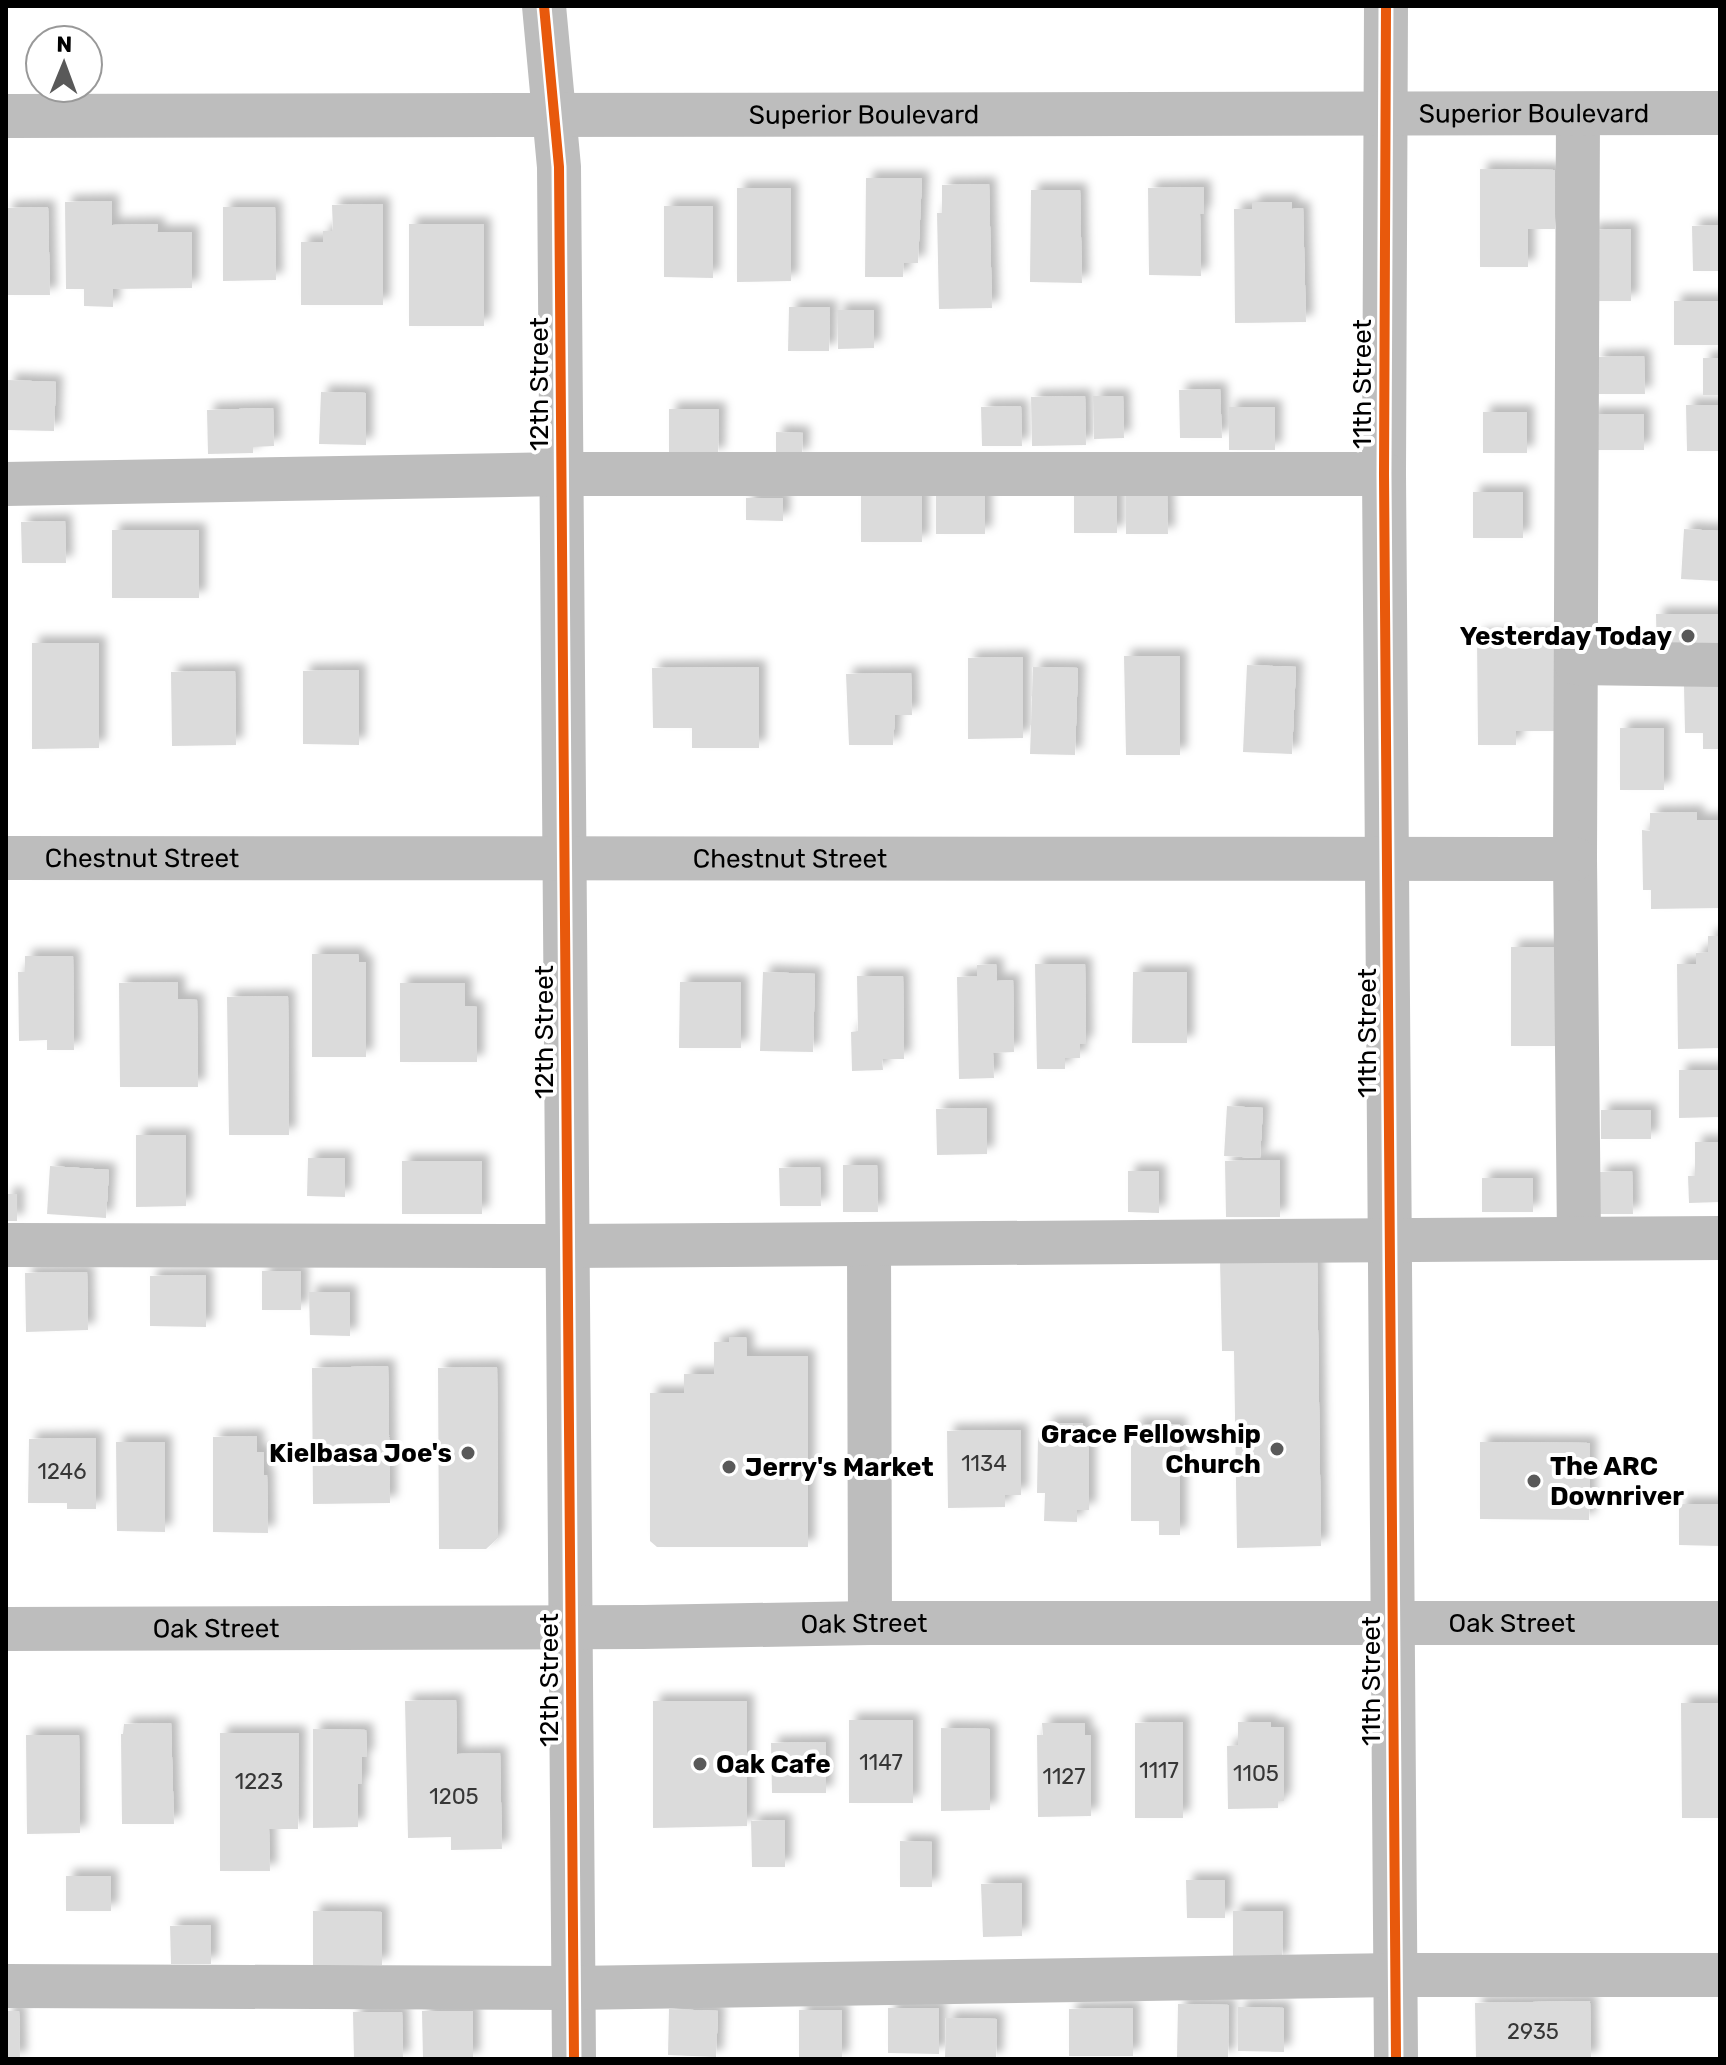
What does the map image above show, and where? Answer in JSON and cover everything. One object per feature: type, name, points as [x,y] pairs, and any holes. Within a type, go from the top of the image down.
[{"type":"street","name":"12th Street","points":[[544,6],[559,167],[574,2059]]},
{"type":"street","name":"11th Street","points":[[1386,6],[1384,474],[1396,2059]]},
{"type":"street","name":"Superior Boulevard","points":[[6,116],[1720,113]]},
{"type":"street","points":[[1578,114],[1575,859],[1579,1238]]},
{"type":"street","points":[[6,484],[561,474],[1384,474]]},
{"type":"street","points":[[1576,663],[1720,665]]},
{"type":"street","name":"Chestnut Street","points":[[6,858],[1575,859]]},
{"type":"street","points":[[6,1245],[567,1246],[1720,1238]]},
{"type":"street","points":[[869,1244],[870,1623]]},
{"type":"street","name":"Oak Street","points":[[6,1629],[870,1623],[1720,1623]]},
{"type":"street","points":[[6,1986],[573,1988],[1395,1975],[1720,1975]]},
{"type":"building","points":[[1480,169],[1555,170],[1555,229],[1528,229],[1528,267],[1480,267]]},
{"type":"building","points":[[866,178],[922,178],[918,263],[904,263],[903,277],[865,277]]},
{"type":"building","points":[[989,184],[992,308],[939,309],[937,213],[942,213],[942,185]]},
{"type":"building","points":[[1204,187],[1204,214],[1200,214],[1201,276],[1149,275],[1148,188]]},
{"type":"building","points":[[737,188],[791,188],[791,281],[737,282]]},
{"type":"building","points":[[1031,190],[1080,190],[1082,283],[1030,282]]},
{"type":"building","points":[[112,201],[112,225],[158,224],[157,232],[192,232],[192,288],[113,289],[113,307],[84,306],[84,289],[66,289],[65,202]]},
{"type":"building","points":[[1252,202],[1292,202],[1292,209],[1303,208],[1306,322],[1235,323],[1234,209],[1252,209]]},
{"type":"building","points":[[383,204],[383,305],[301,305],[301,242],[323,242],[323,231],[333,231],[332,205]]},
{"type":"building","points":[[664,206],[713,206],[713,278],[664,277]]},
{"type":"building","points":[[48,207],[50,295],[6,295],[6,208]]},
{"type":"building","points":[[223,207],[275,207],[276,280],[223,281]]},
{"type":"building","points":[[409,224],[484,224],[484,326],[409,326]]},
{"type":"building","points":[[1720,225],[1720,271],[1693,271],[1692,226]]},
{"type":"building","points":[[1631,229],[1631,301],[1589,301],[1590,230]]},
{"type":"building","points":[[1674,301],[1720,301],[1720,345],[1674,345]]},
{"type":"building","points":[[789,307],[830,307],[829,351],[788,351]]},
{"type":"building","points":[[837,310],[874,310],[874,348],[838,349]]},
{"type":"building","points":[[1644,356],[1645,394],[1597,394],[1596,357]]},
{"type":"building","points":[[1703,358],[1720,358],[1720,395],[1703,395]]},
{"type":"building","points":[[8,380],[56,382],[54,431],[7,430]]},
{"type":"building","points":[[1220,389],[1222,438],[1180,438],[1179,390]]},
{"type":"building","points":[[321,392],[366,393],[366,445],[319,444]]},
{"type":"building","points":[[1085,396],[1086,445],[1032,446],[1031,397]]},
{"type":"building","points":[[1093,396],[1123,396],[1124,438],[1094,439]]},
{"type":"building","points":[[1686,405],[1720,405],[1720,451],[1687,451]]},
{"type":"building","points":[[1021,406],[1022,446],[982,446],[981,407]]},
{"type":"building","points":[[1229,407],[1275,407],[1275,450],[1229,450]]},
{"type":"building","points":[[273,408],[274,446],[253,447],[253,453],[208,454],[207,410]]},
{"type":"building","points":[[669,409],[719,409],[718,455],[669,454]]},
{"type":"building","points":[[1483,412],[1527,412],[1527,453],[1483,453]]},
{"type":"building","points":[[1589,414],[1644,414],[1644,450],[1590,450]]},
{"type":"building","points":[[776,432],[803,433],[802,456],[776,456]]},
{"type":"building","points":[[1126,490],[1167,491],[1168,534],[1126,534]]},
{"type":"building","points":[[1074,491],[1117,492],[1117,533],[1074,533]]},
{"type":"building","points":[[1473,492],[1523,492],[1523,538],[1473,538]]},
{"type":"building","points":[[936,493],[985,494],[985,534],[936,534]]},
{"type":"building","points":[[861,495],[922,495],[922,542],[861,542]]},
{"type":"building","points":[[746,498],[783,498],[783,521],[746,520]]},
{"type":"building","points":[[65,521],[66,563],[22,563],[21,522]]},
{"type":"building","points":[[1684,529],[1720,531],[1720,581],[1681,579]]},
{"type":"building","points":[[112,530],[199,530],[199,598],[112,598]]},
{"type":"building","name":"Yesterday Today","points":[[1656,614],[1720,614],[1720,659],[1657,659]]},
{"type":"building","points":[[1477,635],[1554,635],[1562,731],[1516,731],[1516,745],[1478,745]]},
{"type":"building","points":[[32,643],[99,643],[99,748],[32,749]]},
{"type":"building","points":[[1124,656],[1180,656],[1180,755],[1126,755]]},
{"type":"building","points":[[1023,657],[1023,738],[968,739],[968,658]]},
{"type":"building","points":[[1247,665],[1296,667],[1292,754],[1243,752]]},
{"type":"building","points":[[759,667],[759,748],[692,748],[692,728],[653,728],[652,668]]},
{"type":"building","points":[[1033,667],[1078,668],[1075,755],[1030,754]]},
{"type":"building","points":[[359,670],[359,745],[303,744],[303,671]]},
{"type":"building","points":[[235,671],[236,745],[172,746],[171,672]]},
{"type":"building","points":[[911,673],[912,715],[895,715],[893,745],[849,745],[846,674]]},
{"type":"building","points":[[1720,684],[1720,749],[1703,749],[1703,733],[1685,733],[1684,685]]},
{"type":"building","points":[[1620,728],[1664,728],[1664,790],[1620,790]]},
{"type":"building","points":[[1697,812],[1697,820],[1720,820],[1720,908],[1651,909],[1651,890],[1643,890],[1642,830],[1650,831],[1650,813]]},
{"type":"building","points":[[1708,936],[1720,936],[1720,1048],[1678,1049],[1677,964],[1696,964],[1696,953],[1708,952]]},
{"type":"building","points":[[1511,947],[1558,947],[1558,1046],[1511,1046]]},
{"type":"building","points":[[312,954],[358,954],[359,962],[366,962],[366,1057],[312,1057]]},
{"type":"building","points":[[25,956],[73,956],[74,1050],[47,1050],[47,1040],[19,1041],[18,972],[25,972]]},
{"type":"building","points":[[996,964],[997,981],[1013,980],[1014,1052],[993,1053],[994,1078],[959,1079],[957,977],[977,976],[977,965]]},
{"type":"building","points":[[1035,964],[1085,964],[1086,1044],[1080,1044],[1080,1058],[1065,1058],[1065,1069],[1037,1069]]},
{"type":"building","points":[[763,972],[815,974],[813,1052],[760,1051]]},
{"type":"building","points":[[1133,972],[1187,972],[1187,1043],[1132,1043]]},
{"type":"building","points":[[857,976],[903,976],[904,1059],[882,1059],[883,1070],[852,1071],[851,1032],[858,1031]]},
{"type":"building","points":[[178,982],[178,999],[197,1000],[198,1087],[120,1087],[119,983]]},
{"type":"building","points":[[680,982],[741,982],[741,1048],[679,1048]]},
{"type":"building","points":[[400,983],[465,983],[465,1006],[477,1007],[477,1062],[400,1062]]},
{"type":"building","points":[[288,996],[289,1135],[229,1135],[227,997]]},
{"type":"building","points":[[1679,1070],[1720,1070],[1720,1117],[1679,1118]]},
{"type":"building","points":[[1227,1106],[1263,1108],[1260,1158],[1224,1156]]},
{"type":"building","points":[[987,1108],[987,1154],[937,1155],[936,1109]]},
{"type":"building","points":[[1601,1110],[1651,1110],[1651,1139],[1601,1139]]},
{"type":"building","points":[[136,1135],[186,1135],[186,1206],[136,1207]]},
{"type":"building","points":[[1695,1142],[1720,1142],[1720,1202],[1689,1203],[1688,1176],[1695,1176]]},
{"type":"building","points":[[308,1158],[345,1158],[345,1197],[307,1196]]},
{"type":"building","points":[[1280,1160],[1280,1217],[1226,1217],[1225,1161]]},
{"type":"building","points":[[402,1161],[482,1161],[482,1214],[402,1214]]},
{"type":"building","points":[[843,1165],[877,1165],[878,1212],[843,1212]]},
{"type":"building","points":[[50,1166],[109,1170],[106,1218],[47,1214]]},
{"type":"building","points":[[820,1167],[821,1206],[780,1206],[779,1168]]},
{"type":"building","points":[[1128,1171],[1159,1171],[1159,1213],[1128,1212]]},
{"type":"building","points":[[1632,1171],[1633,1214],[1600,1214],[1599,1172]]},
{"type":"building","points":[[1482,1178],[1533,1178],[1533,1212],[1482,1212]]},
{"type":"building","points":[[6,1194],[17,1194],[17,1221],[6,1221]]},
{"type":"building","name":"Grace Fellowship Church","points":[[1317,1257],[1321,1546],[1237,1548],[1234,1351],[1222,1351],[1220,1259]]},
{"type":"building","points":[[262,1271],[301,1271],[301,1310],[262,1310]]},
{"type":"building","points":[[87,1272],[88,1330],[26,1332],[25,1273]]},
{"type":"building","points":[[206,1275],[206,1327],[150,1326],[150,1276]]},
{"type":"building","points":[[309,1292],[350,1292],[350,1336],[310,1335]]},
{"type":"building","name":"Jerry's Market","points":[[729,1337],[746,1337],[747,1356],[808,1356],[808,1547],[657,1547],[650,1541],[650,1393],[684,1393],[684,1374],[714,1374],[714,1342],[729,1342]]},
{"type":"building","points":[[388,1366],[390,1503],[313,1504],[312,1368]]},
{"type":"building","name":"Kielbasa Joe's","points":[[497,1367],[498,1538],[486,1549],[439,1549],[438,1368]]},
{"type":"building","points":[[1046,1423],[1083,1423],[1083,1435],[1089,1435],[1089,1510],[1077,1510],[1077,1522],[1044,1521],[1045,1493],[1037,1493],[1038,1435],[1046,1435]]},
{"type":"building","points":[[1134,1424],[1180,1424],[1180,1535],[1159,1535],[1159,1521],[1131,1521],[1131,1440],[1134,1440]]},
{"type":"building","points":[[1021,1430],[1021,1495],[1005,1495],[1005,1507],[948,1508],[947,1431]]},
{"type":"building","points":[[257,1436],[257,1452],[264,1452],[264,1475],[267,1475],[268,1533],[213,1532],[213,1437]]},
{"type":"building","points":[[96,1438],[96,1509],[67,1509],[67,1503],[28,1503],[29,1439]]},
{"type":"building","points":[[116,1442],[165,1442],[165,1532],[117,1531]]},
{"type":"building","name":"The ARC Downriver","points":[[1480,1442],[1590,1443],[1589,1520],[1480,1519]]},
{"type":"building","points":[[1679,1504],[1720,1504],[1720,1546],[1679,1545]]},
{"type":"building","points":[[456,1700],[457,1754],[500,1753],[502,1849],[451,1850],[451,1837],[408,1838],[405,1701]]},
{"type":"building","name":"Oak Cafe","points":[[653,1701],[747,1701],[747,1826],[653,1828]]},
{"type":"building","points":[[1681,1703],[1720,1703],[1720,1818],[1682,1818]]},
{"type":"building","points":[[849,1720],[913,1720],[913,1803],[849,1803]]},
{"type":"building","points":[[1183,1722],[1183,1818],[1135,1818],[1135,1723]]},
{"type":"building","points":[[1238,1722],[1271,1722],[1271,1727],[1284,1727],[1284,1801],[1278,1801],[1278,1808],[1228,1809],[1227,1746],[1238,1745]]},
{"type":"building","points":[[171,1723],[174,1824],[122,1824],[121,1734],[124,1724]]},
{"type":"building","points":[[1042,1723],[1085,1723],[1085,1735],[1091,1735],[1091,1816],[1038,1817],[1037,1735],[1043,1735]]},
{"type":"building","points":[[941,1728],[990,1729],[990,1810],[941,1811]]},
{"type":"building","points":[[313,1729],[366,1730],[367,1757],[362,1757],[362,1784],[358,1784],[358,1827],[313,1828]]},
{"type":"building","points":[[220,1733],[299,1733],[298,1829],[269,1829],[270,1871],[220,1871]]},
{"type":"building","points":[[26,1735],[79,1735],[80,1833],[27,1834]]},
{"type":"building","points":[[826,1742],[826,1793],[772,1793],[771,1743]]},
{"type":"building","points":[[785,1820],[785,1867],[752,1867],[751,1821]]},
{"type":"building","points":[[900,1841],[932,1842],[932,1887],[900,1887]]},
{"type":"building","points":[[66,1876],[111,1876],[111,1911],[66,1911]]},
{"type":"building","points":[[1186,1880],[1225,1880],[1225,1918],[1187,1918]]},
{"type":"building","points":[[1022,1883],[1022,1936],[983,1937],[981,1884]]},
{"type":"building","points":[[313,1911],[382,1912],[382,1965],[313,1966]]},
{"type":"building","points":[[1233,1911],[1283,1911],[1282,1961],[1233,1961]]},
{"type":"building","points":[[211,1925],[211,1964],[171,1964],[170,1926]]},
{"type":"building","points":[[1590,2001],[1591,2059],[1476,2059],[1475,2003]]},
{"type":"building","points":[[1178,2004],[1229,2005],[1228,2057],[1177,2057]]},
{"type":"building","points":[[1238,2007],[1284,2008],[1284,2052],[1238,2051]]},
{"type":"building","points":[[888,2008],[939,2008],[939,2054],[888,2053]]},
{"type":"building","points":[[1133,2008],[1133,2056],[1069,2056],[1069,2009]]},
{"type":"building","points":[[669,2009],[718,2011],[716,2057],[668,2055]]},
{"type":"building","points":[[799,2010],[842,2010],[842,2059],[799,2059]]},
{"type":"building","points":[[6,2011],[19,2011],[20,2059],[6,2059]]},
{"type":"building","points":[[422,2011],[473,2011],[473,2059],[423,2059]]},
{"type":"building","points":[[353,2012],[402,2012],[403,2059],[354,2059]]},
{"type":"building","points":[[946,2018],[997,2019],[996,2059],[945,2059]]},
{"type":"cycle path","points":[[544,6],[559,167],[574,2059]]},
{"type":"cycle path","points":[[1386,6],[1384,474],[1396,2059]]},
{"type":"place","name":"Yesterday Today","points":[[1688,636]]},
{"type":"place","name":"Grace Fellowship Church","points":[[1277,1449]]},
{"type":"place","name":"Kielbasa Joe's","points":[[468,1453]]},
{"type":"place","name":"Jerry's Market","points":[[729,1467]]},
{"type":"place","name":"The ARC Downriver","points":[[1534,1481]]},
{"type":"place","name":"Oak Cafe","points":[[700,1764]]}]
